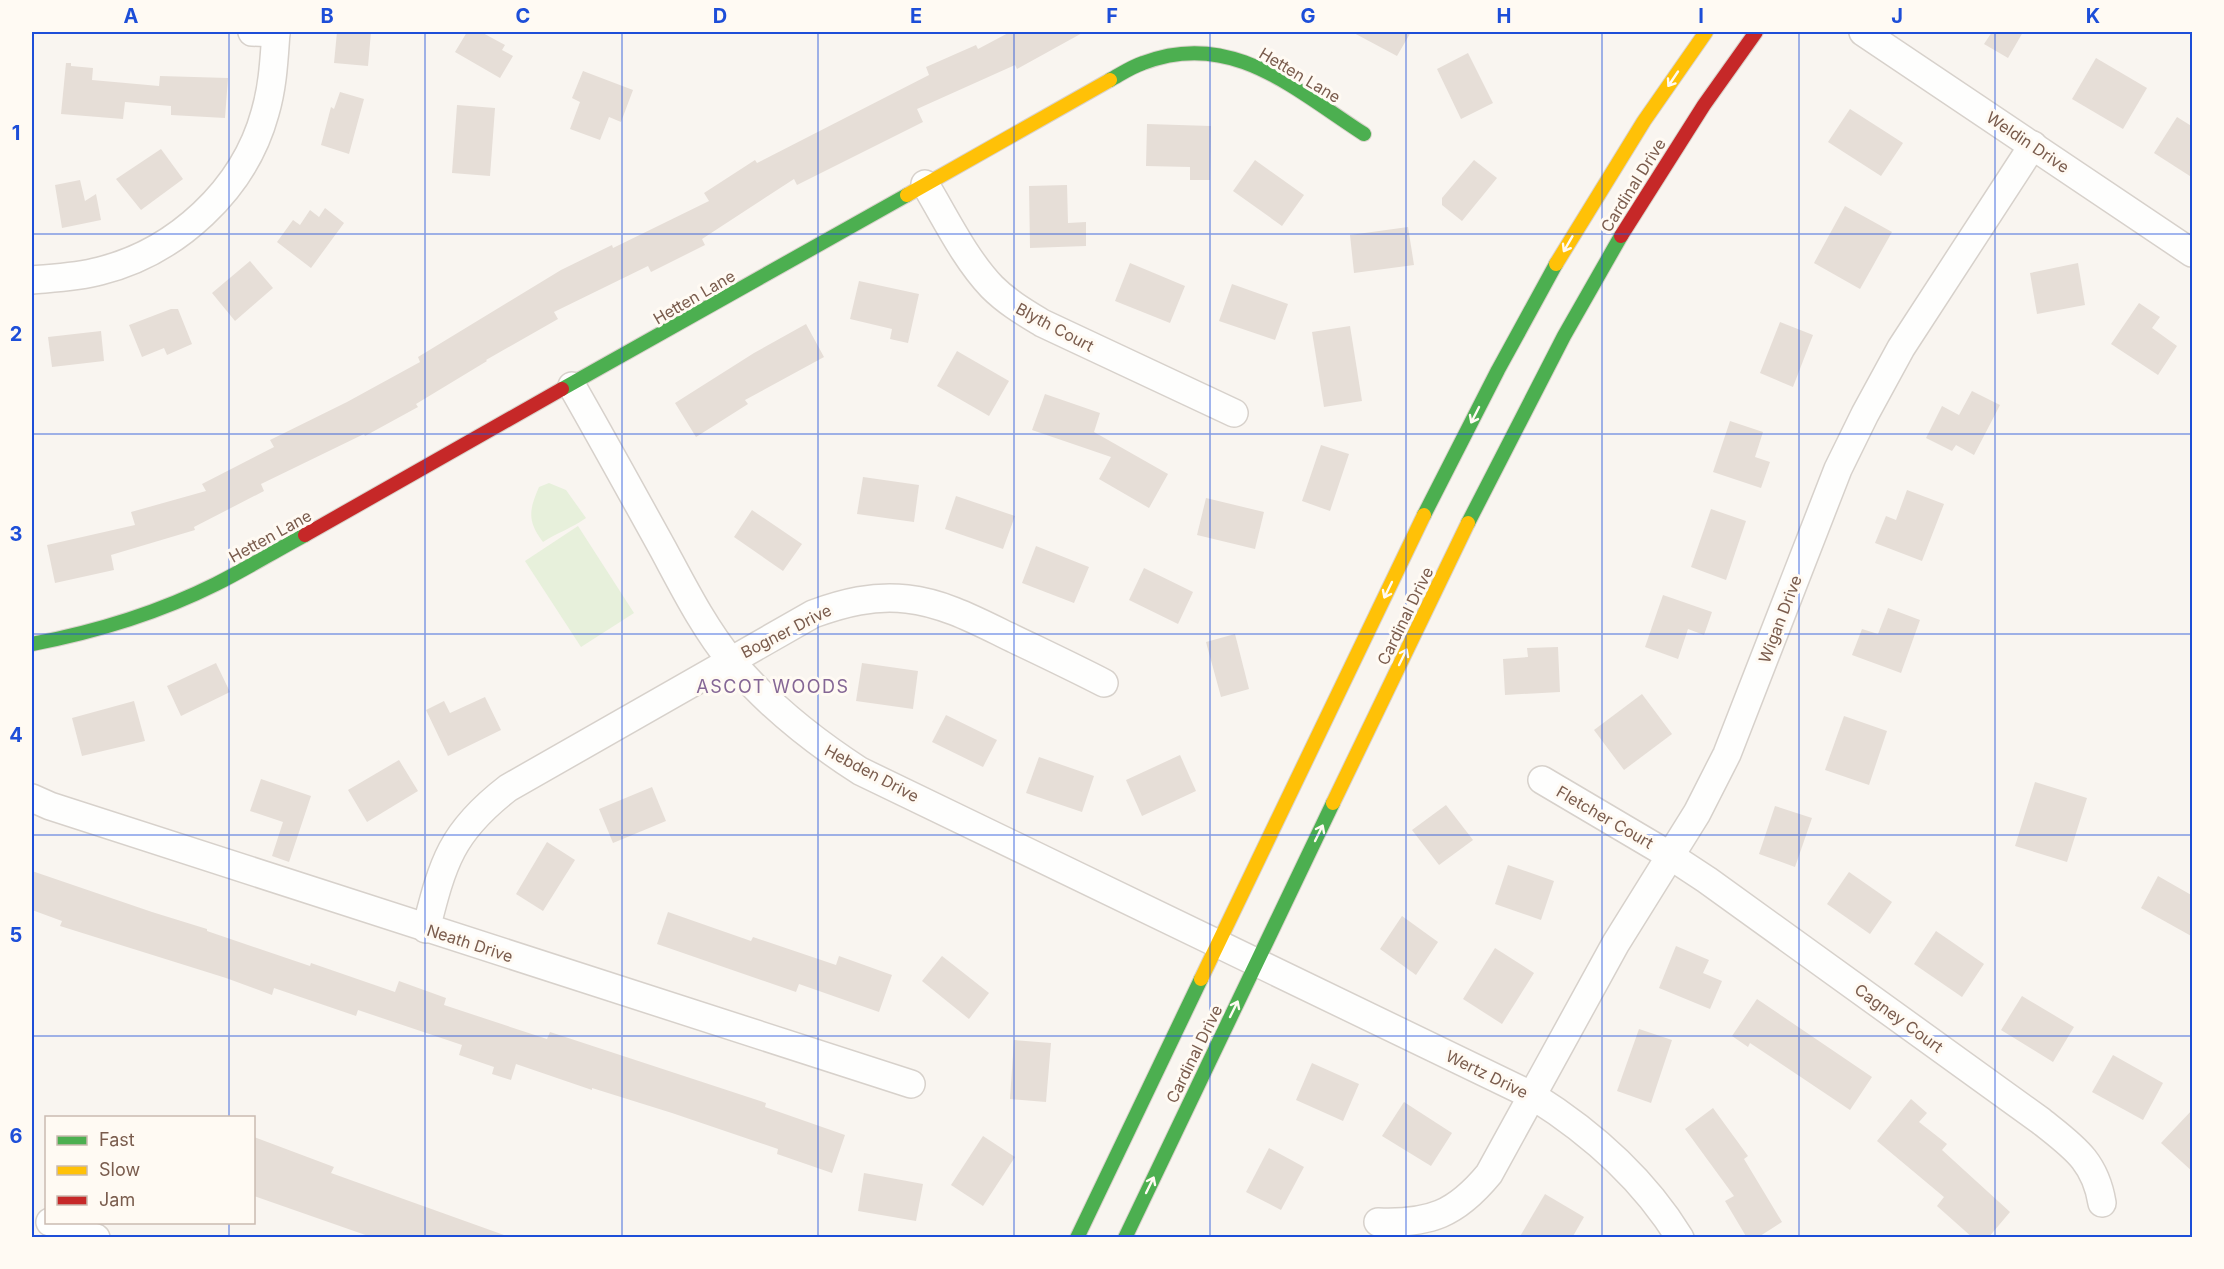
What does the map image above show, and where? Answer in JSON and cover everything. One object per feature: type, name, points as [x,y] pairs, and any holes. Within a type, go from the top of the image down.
[{"type":"main road","name":"Cardinal Drive","points":[[1077,1238],[1409,544],[1498,370],[1567,244],[1644,121],[1706,32]]},
{"type":"main road","name":"Cardinal Drive","points":[[1125,1238],[1480,498],[1558,345],[1598,273],[1675,148],[1756,32]]},
{"type":"main road","name":"Hetten Lane","points":[[32,644],[118,624],[174,604],[218,584],[573,386],[925,184],[1142,63],[1161,56],[1187,52],[1214,53],[1240,58],[1264,69],[1364,134]]},
{"type":"street","points":[[32,280],[89,274],[136,259],[167,242],[216,201],[238,173],[252,148],[265,115],[273,80],[268,32]]},
{"type":"street","name":"Weldin Drive","points":[[1863,32],[2193,253]]},
{"type":"street","name":"Wigan Drive","points":[[1378,1222],[1407,1223],[1432,1218],[1454,1208],[1474,1193],[1490,1174],[1616,943],[1697,813],[1727,754],[1838,469],[1864,414],[1901,348],[2033,146]]},
{"type":"street","name":"Blyth Court","points":[[925,184],[976,268],[992,287],[1015,307],[1042,323],[1234,413]]},
{"type":"street","name":"Hebden Drive","points":[[573,386],[699,615],[730,659],[780,713],[819,744],[860,771],[1257,962]]},
{"type":"street","name":"Bogner Drive","points":[[426,929],[440,876],[449,854],[464,829],[484,807],[508,788],[730,659],[813,614],[874,598],[906,599],[937,605],[967,616],[1104,683]]},
{"type":"street","name":"Fletcher Court","points":[[1542,780],[1669,855]]},
{"type":"street","name":"Neath Drive","points":[[32,798],[50,807],[910,1084]]},
{"type":"street","name":"Cagney Court","points":[[1669,855],[2040,1120],[2081,1154],[2099,1186],[2102,1203]]},
{"type":"street","name":"Wertz Drive","points":[[1257,962],[1533,1096],[1566,1117],[1604,1147],[1638,1182],[1669,1220],[1680,1238]]},
{"type":"street","points":[[54,1224],[96,1238]]},
{"type":"green space","points":[[549,483],[566,490],[586,518],[543,542],[534,528],[531,515],[539,487]]},
{"type":"green space","points":[[578,526],[634,613],[581,647],[525,561]]},
{"type":"building","points":[[337,32],[371,32],[368,66],[334,63]]},
{"type":"building","points":[[467,32],[481,32],[505,45],[502,50],[513,56],[500,78],[455,52]]},
{"type":"building","points":[[1010,32],[1084,32],[1017,69],[1015,65],[917,109],[923,122],[797,185],[794,179],[702,239],[705,245],[651,272],[648,266],[554,312],[558,319],[486,360],[416,404],[418,407],[365,436],[364,434],[261,484],[264,491],[194,527],[195,530],[111,555],[114,570],[55,583],[47,545],[135,525],[131,512],[206,491],[202,484],[274,447],[270,440],[347,402],[420,362],[418,357],[561,270],[612,245],[613,248],[709,201],[704,193],[755,160],[757,163],[929,75],[926,67],[976,45],[978,49]]},
{"type":"building","points":[[1352,32],[1411,32],[1397,56]]},
{"type":"building","points":[[1992,32],[2023,32],[2008,58],[1984,44]]},
{"type":"building","points":[[1468,53],[1493,103],[1461,119],[1437,69]]},
{"type":"building","points":[[2096,58],[2147,88],[2123,129],[2072,99]]},
{"type":"building","points":[[66,63],[71,63],[71,66],[93,68],[92,80],[159,86],[160,76],[228,78],[225,118],[171,115],[171,106],[125,102],[123,119],[61,114]]},
{"type":"building","points":[[583,71],[633,90],[621,122],[609,117],[600,140],[570,129],[580,102],[572,98]]},
{"type":"building","points":[[340,92],[364,99],[349,154],[321,145],[331,107],[334,109]]},
{"type":"building","points":[[457,105],[495,108],[490,176],[452,173]]},
{"type":"building","points":[[1850,109],[1903,143],[1881,176],[1828,142]]},
{"type":"building","points":[[2177,117],[2193,127],[2193,178],[2154,153]]},
{"type":"building","points":[[1147,124],[1211,126],[1210,180],[1190,180],[1190,167],[1146,166]]},
{"type":"building","points":[[161,149],[183,179],[141,210],[116,179]]},
{"type":"building","points":[[1255,160],[1304,195],[1282,226],[1233,191]]},
{"type":"building","points":[[1474,160],[1497,178],[1462,221],[1442,205],[1442,198]]},
{"type":"building","points":[[80,180],[85,201],[96,194],[101,220],[62,228],[55,185]]},
{"type":"building","points":[[1067,185],[1068,223],[1086,222],[1086,246],[1030,248],[1029,186]]},
{"type":"building","points":[[1845,206],[1892,232],[1860,289],[1814,263]]},
{"type":"building","points":[[325,208],[344,223],[311,268],[277,242],[293,220],[300,225],[310,210],[319,217]]},
{"type":"building","points":[[1408,227],[1414,265],[1354,273],[1350,235]]},
{"type":"building","points":[[250,261],[273,288],[235,321],[212,293]]},
{"type":"building","points":[[1130,263],[1185,286],[1170,323],[1115,301]]},
{"type":"building","points":[[2078,263],[2085,305],[2037,314],[2030,273]]},
{"type":"building","points":[[859,281],[919,294],[908,343],[890,339],[892,329],[850,319]]},
{"type":"building","points":[[1232,284],[1288,304],[1275,340],[1219,321]]},
{"type":"building","points":[[2139,303],[2160,317],[2152,328],[2177,346],[2158,375],[2111,344]]},
{"type":"building","points":[[171,309],[178,309],[192,344],[167,355],[164,348],[142,357],[129,325]]},
{"type":"building","points":[[1780,322],[1813,335],[1793,387],[1760,373]]},
{"type":"building","points":[[806,324],[824,357],[745,400],[748,404],[696,437],[675,403],[754,353]]},
{"type":"building","points":[[1350,326],[1362,401],[1324,407],[1312,332]]},
{"type":"building","points":[[101,331],[104,361],[52,367],[48,337]]},
{"type":"building","points":[[957,351],[1009,381],[989,416],[937,386]]},
{"type":"building","points":[[1972,391],[2000,405],[1974,455],[1956,445],[1952,451],[1926,438],[1942,406],[1959,415]]},
{"type":"building","points":[[1045,394],[1100,413],[1094,432],[1168,474],[1149,508],[1099,479],[1111,457],[1032,430]]},
{"type":"building","points":[[1730,421],[1763,432],[1755,457],[1770,462],[1761,488],[1713,472]]},
{"type":"building","points":[[1321,445],[1349,454],[1330,511],[1302,501]]},
{"type":"building","points":[[863,477],[919,485],[914,522],[857,514]]},
{"type":"building","points":[[1907,490],[1944,504],[1922,561],[1875,543],[1886,516],[1896,520]]},
{"type":"building","points":[[956,496],[1015,516],[1003,549],[945,529]]},
{"type":"building","points":[[1206,498],[1264,512],[1255,549],[1197,535]]},
{"type":"building","points":[[1711,509],[1746,521],[1726,580],[1691,567]]},
{"type":"building","points":[[752,510],[802,544],[783,571],[734,537]]},
{"type":"building","points":[[1036,546],[1089,567],[1074,603],[1022,583]]},
{"type":"building","points":[[1144,568],[1193,592],[1178,624],[1129,600]]},
{"type":"building","points":[[1663,595],[1712,612],[1704,635],[1688,629],[1678,659],[1645,647]]},
{"type":"building","points":[[1888,608],[1920,620],[1901,673],[1852,655],[1862,629],[1878,634]]},
{"type":"building","points":[[1235,634],[1249,689],[1221,697],[1206,642]]},
{"type":"building","points":[[1558,647],[1560,692],[1505,695],[1503,659],[1528,657],[1527,648]]},
{"type":"building","points":[[216,663],[230,692],[181,716],[167,686]]},
{"type":"building","points":[[862,663],[918,671],[913,709],[856,701]]},
{"type":"building","points":[[1642,694],[1672,734],[1624,770],[1594,730]]},
{"type":"building","points":[[485,697],[501,730],[448,756],[426,710],[444,701],[450,713]]},
{"type":"building","points":[[134,701],[145,741],[82,756],[72,718]]},
{"type":"building","points":[[946,715],[997,740],[983,767],[932,742]]},
{"type":"building","points":[[1844,716],[1887,731],[1869,785],[1825,770]]},
{"type":"building","points":[[1180,755],[1196,791],[1142,816],[1126,780]]},
{"type":"building","points":[[1039,757],[1094,776],[1082,812],[1026,793]]},
{"type":"building","points":[[399,760],[418,791],[367,822],[348,790]]},
{"type":"building","points":[[261,779],[311,796],[289,862],[272,856],[283,822],[250,811]]},
{"type":"building","points":[[2035,782],[2087,798],[2067,862],[2015,846]]},
{"type":"building","points":[[652,787],[666,821],[613,843],[599,809]]},
{"type":"building","points":[[1446,805],[1473,840],[1439,865],[1412,830]]},
{"type":"building","points":[[1775,806],[1812,818],[1795,867],[1759,854]]},
{"type":"building","points":[[547,842],[575,860],[543,911],[516,894]]},
{"type":"building","points":[[1508,865],[1554,881],[1541,920],[1495,904]]},
{"type":"building","points":[[32,871],[310,966],[311,963],[395,992],[399,981],[446,998],[444,1005],[547,1039],[550,1032],[766,1103],[765,1107],[845,1135],[832,1173],[777,1154],[778,1149],[516,1064],[511,1080],[492,1074],[494,1067],[459,1055],[462,1045],[358,1010],[356,1016],[274,988],[272,995],[226,978],[60,926],[62,921],[32,910]]},
{"type":"building","points":[[1849,872],[1892,902],[1870,934],[1827,904]]},
{"type":"building","points":[[2158,876],[2193,896],[2193,937],[2141,908]]},
{"type":"building","points":[[668,912],[751,941],[753,937],[836,965],[839,956],[892,975],[879,1012],[799,984],[796,992],[657,944]]},
{"type":"building","points":[[1402,916],[1438,942],[1416,975],[1380,949]]},
{"type":"building","points":[[1936,931],[1984,964],[1962,997],[1914,964]]},
{"type":"building","points":[[1676,946],[1709,960],[1703,973],[1722,981],[1710,1009],[1659,988]]},
{"type":"building","points":[[1495,948],[1534,973],[1502,1024],[1463,999]]},
{"type":"building","points":[[942,956],[989,993],[969,1019],[922,981]]},
{"type":"building","points":[[2022,996],[2074,1027],[2053,1062],[2001,1030]]},
{"type":"building","points":[[1757,999],[1872,1077],[1850,1110],[1750,1043],[1748,1047],[1732,1036]]},
{"type":"building","points":[[1639,1029],[1672,1040],[1651,1103],[1617,1091]]},
{"type":"building","points":[[1014,1040],[1051,1043],[1046,1102],[1010,1099]]},
{"type":"building","points":[[2113,1055],[2163,1083],[2143,1120],[2092,1092]]},
{"type":"building","points":[[1312,1063],[1359,1084],[1343,1121],[1296,1100]]},
{"type":"building","points":[[1911,1099],[1927,1113],[1919,1122],[1947,1144],[1942,1150],[2010,1212],[1988,1238],[1973,1238],[1937,1206],[1944,1197],[1877,1141]]},
{"type":"building","points":[[1404,1102],[1452,1133],[1431,1166],[1382,1136]]},
{"type":"building","points":[[1713,1108],[1748,1156],[1744,1159],[1782,1222],[1757,1238],[1747,1238],[1725,1201],[1734,1196],[1685,1129]]},
{"type":"building","points":[[2193,1109],[2193,1172],[2161,1143]]},
{"type":"building","points":[[983,1136],[1015,1157],[983,1206],[951,1185]]},
{"type":"building","points":[[255,1137],[334,1167],[331,1173],[504,1235],[504,1238],[374,1238],[255,1196]]},
{"type":"building","points":[[1269,1148],[1304,1167],[1281,1210],[1246,1192]]},
{"type":"building","points":[[864,1173],[923,1184],[916,1221],[858,1211]]},
{"type":"building","points":[[1545,1194],[1584,1217],[1572,1238],[1519,1238]]},
{"type":"traffic: fast","points":[[1110,80],[1139,65],[1175,54],[1205,53],[1233,59],[1260,69],[1287,83],[1364,134]]},
{"type":"traffic: fast","points":[[562,389],[907,195]]},
{"type":"traffic: fast","points":[[1468,523],[1564,336],[1621,236]]},
{"type":"traffic: fast","points":[[1424,515],[1498,370],[1556,264]]},
{"type":"traffic: fast","points":[[32,644],[79,634],[172,604],[227,578],[305,535]]},
{"type":"traffic: fast","points":[[1125,1238],[1333,803]]},
{"type":"traffic: fast","points":[[1077,1238],[1201,979]]},
{"type":"traffic: slow","points":[[1556,264],[1644,121],[1706,32]]},
{"type":"traffic: slow","points":[[907,195],[1110,80]]},
{"type":"traffic: slow","points":[[1201,979],[1424,515]]},
{"type":"traffic: slow","points":[[1333,803],[1468,523]]},
{"type":"traffic: jam","points":[[1621,236],[1704,105],[1756,32]]},
{"type":"traffic: jam","points":[[305,535],[562,389]]},
{"type":"district","name":"ASCOT WOODS","points":[[773,686]]}]
